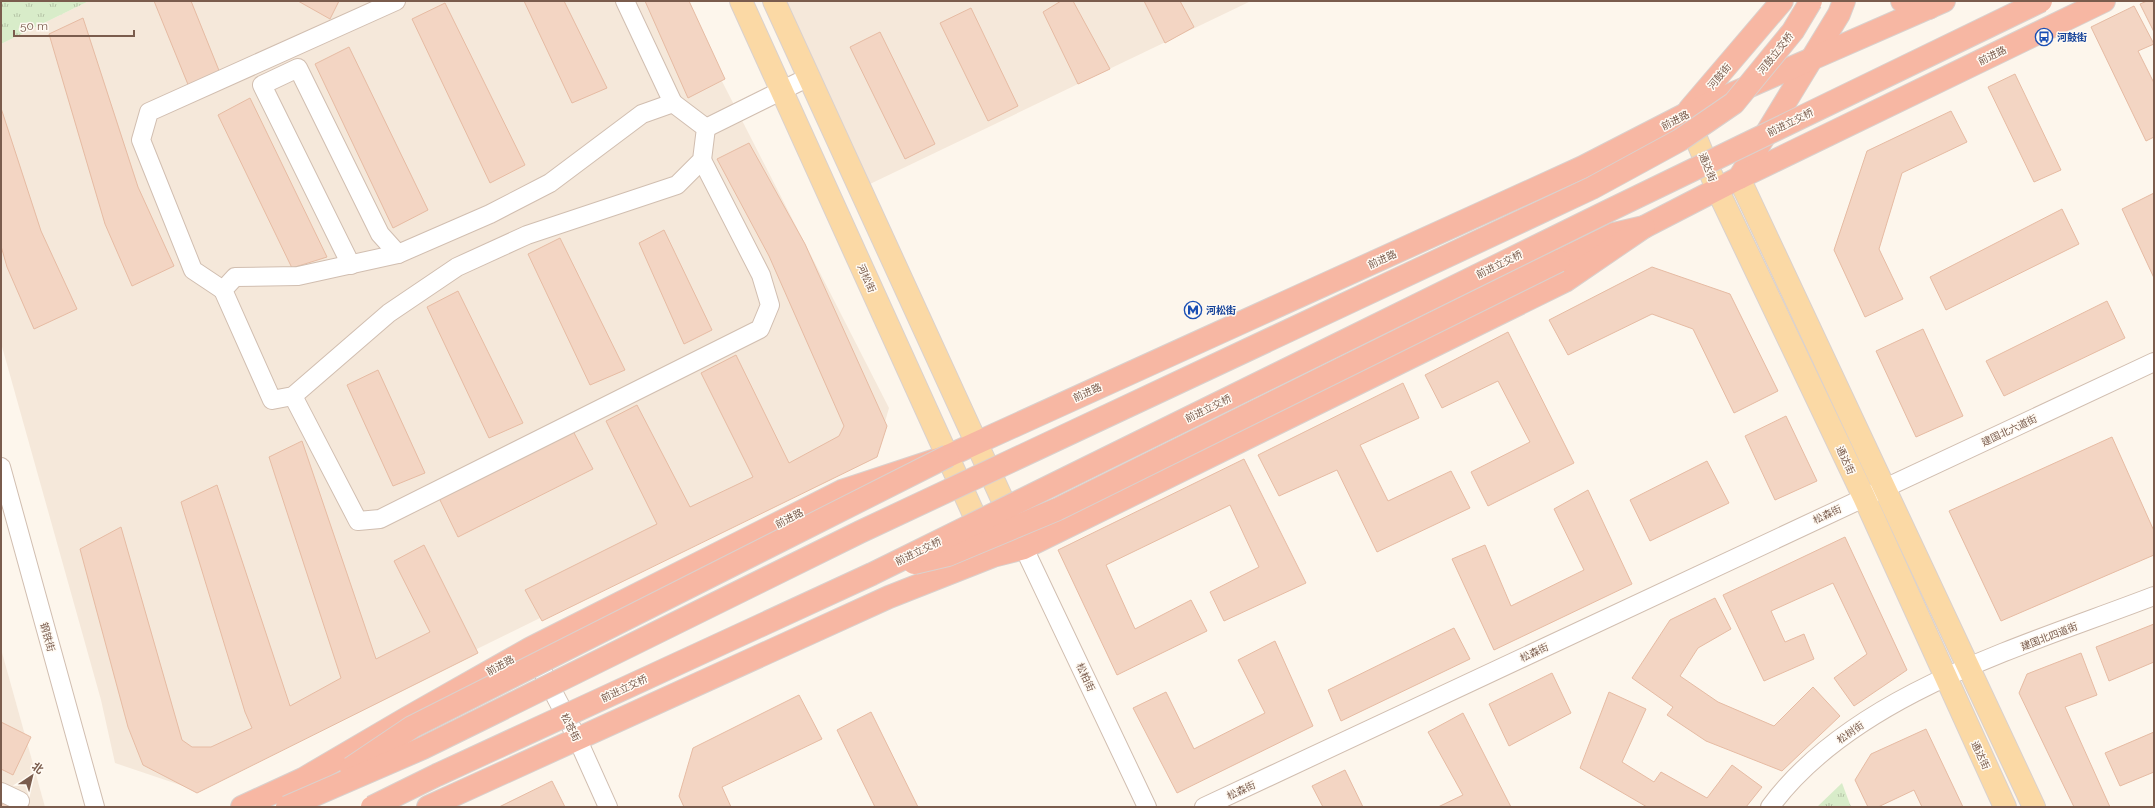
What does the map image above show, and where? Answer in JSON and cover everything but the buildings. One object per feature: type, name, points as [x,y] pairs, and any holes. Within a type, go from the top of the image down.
[{"type":"highway","name":"河鼓街","points":[[1686,114],[1782,1]]},
{"type":"highway","name":"河鼓立交桥","points":[[311,795],[423,748],[860,532],[1592,188],[1680,140],[1734,103],[1793,31],[1811,1]]},
{"type":"highway","points":[[1739,178],[1811,59],[1844,1]]},
{"type":"highway","points":[[1902,1],[1937,4]]},
{"type":"highway","name":"前进立交桥","points":[[372,807],[444,771],[872,574],[1604,213],[2040,1]]},
{"type":"highway","name":"前进路","points":[[428,807],[889,597],[993,556],[1024,548],[1565,281],[1644,227],[1718,191],[1739,178],[2104,1]]},
{"type":"highway","name":"前进路","points":[[242,807],[303,779],[530,648],[842,492],[948,456],[1583,167],[1686,114],[1937,4]]},
{"type":"highway","name":"前进路","points":[[872,574],[948,555],[1058,509],[1614,234],[1644,227]]},
{"type":"highway","points":[[287,807],[311,795],[412,727],[948,456]]},
{"type":"main road","name":"河松街","points":[[741,1],[993,556]]},
{"type":"main road","points":[[774,1],[1024,548]]},
{"type":"main road","name":"通达街","points":[[1686,114],[1718,191],[1864,497],[1944,676],[2005,807]]},
{"type":"main road","points":[[1739,178],[2034,807]]},
{"type":"street","points":[[396,1],[149,112],[141,140],[193,270],[223,290],[272,400],[293,396],[389,313],[457,268],[527,235],[677,185],[702,160]]},
{"type":"street","points":[[625,1],[673,103],[706,128]]},
{"type":"street","points":[[351,265],[262,85],[298,68],[380,234],[398,254]]},
{"type":"street","points":[[706,128],[809,77]]},
{"type":"street","points":[[223,290],[235,277],[298,276],[398,254],[490,214],[550,183],[642,114],[673,103]]},
{"type":"street","points":[[293,396],[358,521],[380,519],[760,330],[770,305],[761,275],[702,160],[706,128]]},
{"type":"street","name":"建国北六道街","points":[[1864,497],[2154,362]]},
{"type":"street","name":"钢铁街","points":[[1,467],[95,807]]},
{"type":"street","name":"松森街","points":[[1204,807],[1864,497]]},
{"type":"street","name":"松柏街","points":[[1024,548],[1148,807]]},
{"type":"street","name":"建国北四道街","points":[[1944,676],[2154,596]]},
{"type":"street","name":"松苍街","points":[[530,648],[577,738],[608,807]]},
{"type":"street","name":"松树街","points":[[1770,807],[1802,771],[1851,730],[1944,676]]},
{"type":"street","points":[[1,792],[20,801]]},
{"type":"shaded area","points":[[89,1],[681,1],[889,408],[876,453],[192,789],[115,763],[101,700],[1,343],[1,44]]},
{"type":"shaded area","points":[[786,1],[1251,1],[870,184]]},
{"type":"shaded area","points":[[1,649],[45,807],[1,807]]},
{"type":"green space","points":[[1,1],[89,1],[1,44]]},
{"type":"green space","points":[[1842,783],[1851,807],[1817,807]]},
{"type":"place","name":"河鼓街","points":[[2044,37]]},
{"type":"place","name":"河松街","points":[[1193,310]]}]
